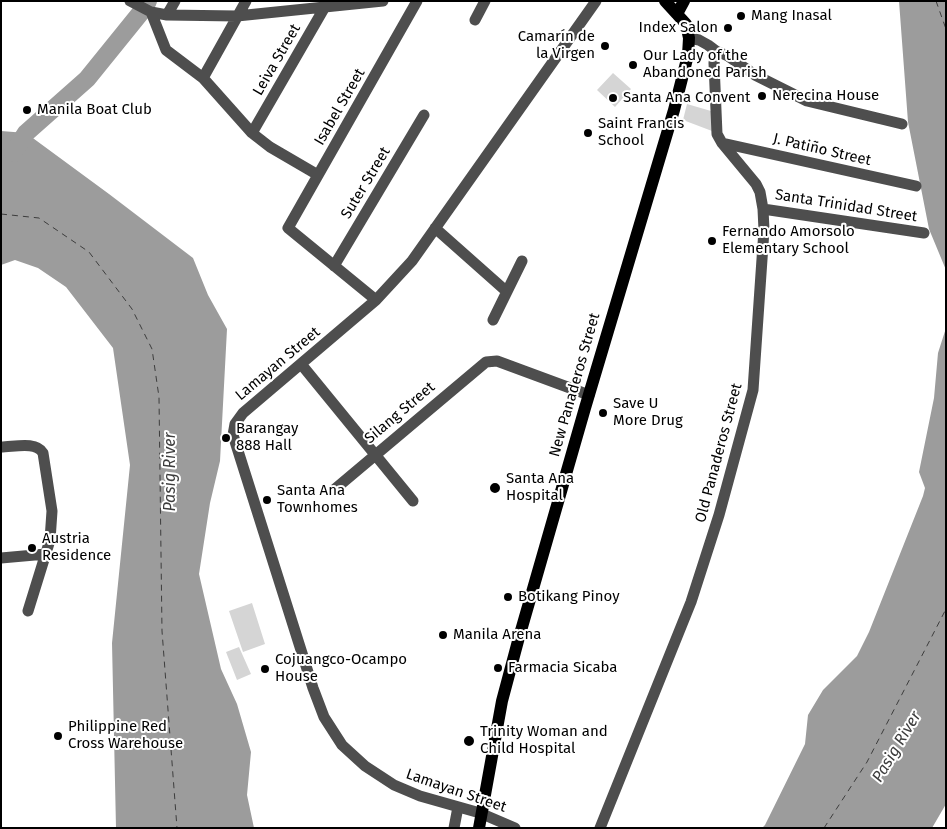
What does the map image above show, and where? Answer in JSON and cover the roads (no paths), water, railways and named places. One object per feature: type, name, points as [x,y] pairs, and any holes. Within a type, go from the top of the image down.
[{"type":"main road","points":[[665,1],[686,24],[689,38]]},
{"type":"main road","points":[[677,14],[684,1]]},
{"type":"main road","name":"New Panaderos Street","points":[[479,828],[480,813],[504,693],[589,395],[674,110],[688,55],[689,38]]},
{"type":"street","points":[[167,15],[175,1]]},
{"type":"street","points":[[203,78],[246,1]]},
{"type":"street","points":[[143,8],[167,15],[237,16],[326,5],[383,1]]},
{"type":"street","name":"Isabel Street","points":[[334,266],[288,228],[417,1]]},
{"type":"street","points":[[475,20],[485,1]]},
{"type":"street","name":"Lamayan Street","points":[[515,828],[480,813],[420,796],[394,785],[365,766],[342,745],[324,718],[233,435],[235,424],[243,413],[376,300],[412,261],[596,1]]},
{"type":"street","name":"Leiva Street","points":[[252,133],[326,5]]},
{"type":"street","points":[[143,8],[166,50],[203,78],[252,133],[270,147],[318,175]]},
{"type":"street","points":[[689,38],[708,44],[716,52],[728,56],[755,75],[807,101],[902,124]]},
{"type":"street","name":"Old Panaderos Street","points":[[600,828],[691,602],[719,515],[753,390],[763,258],[763,209],[760,192],[756,184],[722,143],[717,134],[714,63],[716,52]]},
{"type":"street","name":"Suter Street","points":[[334,266],[424,115]]},
{"type":"street","name":"J. Patiño Street","points":[[722,143],[916,186]]},
{"type":"street","name":"Santa Trinidad Street","points":[[763,209],[924,233]]},
{"type":"street","points":[[435,228],[506,291]]},
{"type":"street","points":[[493,320],[522,261]]},
{"type":"street","points":[[334,266],[376,300]]},
{"type":"street","name":"Silang Street","points":[[335,489],[486,362],[497,361],[589,395]]},
{"type":"street","points":[[301,364],[413,500]]},
{"type":"street","points":[[1,447],[35,446],[43,453],[52,511],[50,540],[28,611]]},
{"type":"street","points":[[1,558],[46,554]]},
{"type":"street","points":[[454,828],[458,807]]},
{"type":"water","points":[[899,1],[946,1],[946,270],[929,229],[908,122]]},
{"type":"water","name":"Pasig River","points":[[1,131],[26,133],[193,258],[208,295],[227,329],[220,461],[210,503],[199,574],[221,669],[237,704],[251,752],[247,795],[254,828],[116,828],[112,643],[130,465],[113,348],[66,287],[38,268],[15,260],[1,265]]},
{"type":"water","name":"Pasig River","points":[[946,328],[946,804],[932,828],[762,828],[805,744],[808,715],[823,690],[857,656],[869,632],[923,496],[925,488],[919,472],[934,398],[938,353]]},
{"type":"waterway","points":[[13,153],[26,133],[87,79],[148,1]]},
{"type":"place","name":"Mang Inasal","points":[[741,16]]},
{"type":"place","name":"Index Salon","points":[[728,28]]},
{"type":"place","name":"Camarín de la Virgen","points":[[605,46]]},
{"type":"place","name":"Our Lady of the Abandoned Parish","points":[[633,65]]},
{"type":"place","name":"Nerecina House","points":[[762,96]]},
{"type":"place","name":"Santa Ana Convent","points":[[613,98]]},
{"type":"place","name":"Manila Boat Club","points":[[27,110]]},
{"type":"place","name":"Saint Francis School","points":[[588,133]]},
{"type":"place","name":"Fernando Amorsolo Elementary School","points":[[712,241]]},
{"type":"place","name":"Save U More Drug","points":[[603,413]]},
{"type":"place","name":"Barangay 888 Hall","points":[[226,438]]},
{"type":"place","name":"Santa Ana Hospital","points":[[495,488]]},
{"type":"place","name":"Santa Ana Townhomes","points":[[267,500]]},
{"type":"place","name":"Austria Residence","points":[[32,548]]},
{"type":"place","name":"Botikang Pinoy","points":[[508,597]]},
{"type":"place","name":"Manila Arena","points":[[443,635]]},
{"type":"place","name":"Farmacia Sicaba","points":[[498,668]]},
{"type":"place","name":"Cojuangco-Ocampo House","points":[[265,669]]},
{"type":"place","name":"Philippine Red Cross Warehouse","points":[[58,736]]},
{"type":"place","name":"Trinity Woman and Child Hospital","points":[[469,741]]}]
